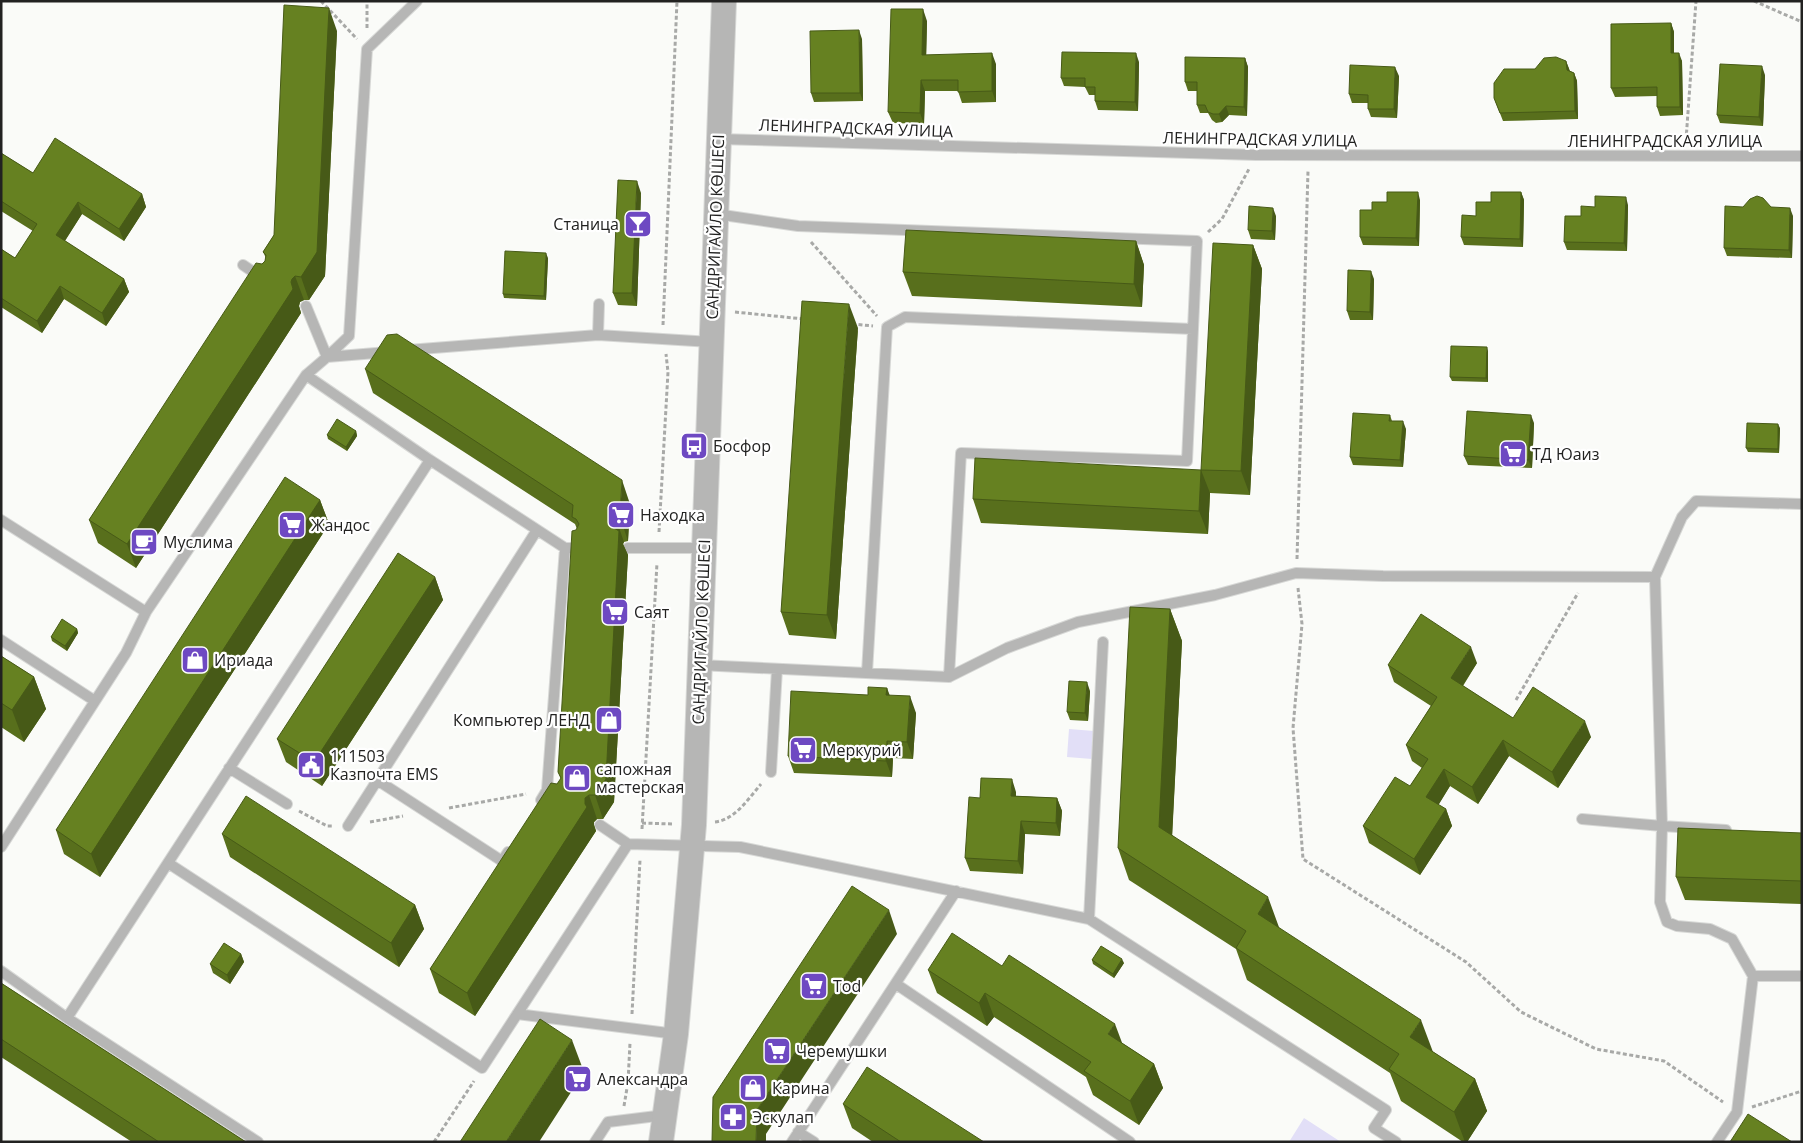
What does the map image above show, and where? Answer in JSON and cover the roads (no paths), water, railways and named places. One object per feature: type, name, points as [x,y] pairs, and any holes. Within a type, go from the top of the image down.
[{"type":"street","name":"САНДРИГАЙЛО КӨШЕСІ","points":[[661,1142],[676,1034],[693,835],[724,1]]},
{"type":"lane","points":[[1,848],[126,654],[146,612],[306,375],[349,336],[367,49],[417,1]]},
{"type":"lane","name":"ЛЕНИНГРАДСКАЯ УЛИЦА","points":[[718,139],[1308,156],[1802,156]]},
{"type":"lane","points":[[716,214],[798,226],[1196,241],[1187,461],[961,453],[949,677]]},
{"type":"lane","points":[[243,265],[268,281]]},
{"type":"lane","points":[[598,335],[599,304]]},
{"type":"lane","points":[[306,306],[327,357]]},
{"type":"lane","points":[[867,673],[887,327],[905,317],[1193,329]]},
{"type":"lane","points":[[327,357],[598,335],[711,342]]},
{"type":"lane","points":[[306,375],[430,460],[565,548],[581,548]]},
{"type":"lane","points":[[68,1018],[430,460]]},
{"type":"lane","points":[[1718,1142],[1737,1112],[1753,976],[1732,940],[1710,929],[1677,926],[1666,922],[1660,902],[1662,826],[1655,577],[1682,517],[1696,501],[1802,504]]},
{"type":"lane","points":[[1,520],[146,612]]},
{"type":"lane","points":[[348,826],[537,530]]},
{"type":"lane","points":[[537,806],[551,793],[565,548]]},
{"type":"lane","points":[[628,548],[704,548]]},
{"type":"lane","points":[[699,665],[949,677],[1007,648],[1078,622],[1215,595],[1296,574],[1655,577]]},
{"type":"lane","points":[[1,640],[95,701]]},
{"type":"lane","points":[[1089,919],[1102,642]]},
{"type":"lane","points":[[770,772],[776,669]]},
{"type":"lane","points":[[230,768],[287,804]]},
{"type":"lane","points":[[377,780],[502,862],[512,846]]},
{"type":"lane","points":[[1582,819],[1732,831]]},
{"type":"lane","points":[[600,825],[628,844],[641,844],[693,835],[740,847],[1089,919],[1386,1110],[1374,1128],[1396,1142]]},
{"type":"lane","points":[[168,862],[482,1068],[628,844]]},
{"type":"lane","points":[[792,1142],[956,891]]},
{"type":"lane","points":[[1,971],[68,1018],[258,1142]]},
{"type":"lane","points":[[1753,976],[1802,976]]},
{"type":"lane","points":[[896,984],[1130,1142]]},
{"type":"lane","points":[[517,1014],[676,1034]]},
{"type":"lane","points":[[595,1142],[608,1122],[665,1115]]},
{"type":"lane","points":[[798,1132],[814,1142]]},
{"type":"place","name":"Станица","points":[[638,224]]},
{"type":"place","name":"Босфор","points":[[694,446]]},
{"type":"place","name":"ТД Юаиз","points":[[1513,454]]},
{"type":"place","name":"Находка","points":[[621,515]]},
{"type":"place","name":"Жандос","points":[[292,525]]},
{"type":"place","name":"Муслима","points":[[144,542]]},
{"type":"place","name":"Саят","points":[[615,612]]},
{"type":"place","name":"Ириада","points":[[195,660]]},
{"type":"place","name":"Компьютер ЛЕНД","points":[[609,720]]},
{"type":"place","name":"Меркурий","points":[[803,750]]},
{"type":"place","name":"111503 Казпочта EMS","points":[[311,765]]},
{"type":"place","name":"сапожная мастерская","points":[[577,778]]},
{"type":"place","name":"Tod","points":[[814,986]]},
{"type":"place","name":"Черемушки","points":[[777,1051]]},
{"type":"place","name":"Александра","points":[[578,1079]]},
{"type":"place","name":"Карина","points":[[753,1088]]},
{"type":"place","name":"Эскулап","points":[[733,1117]]}]
